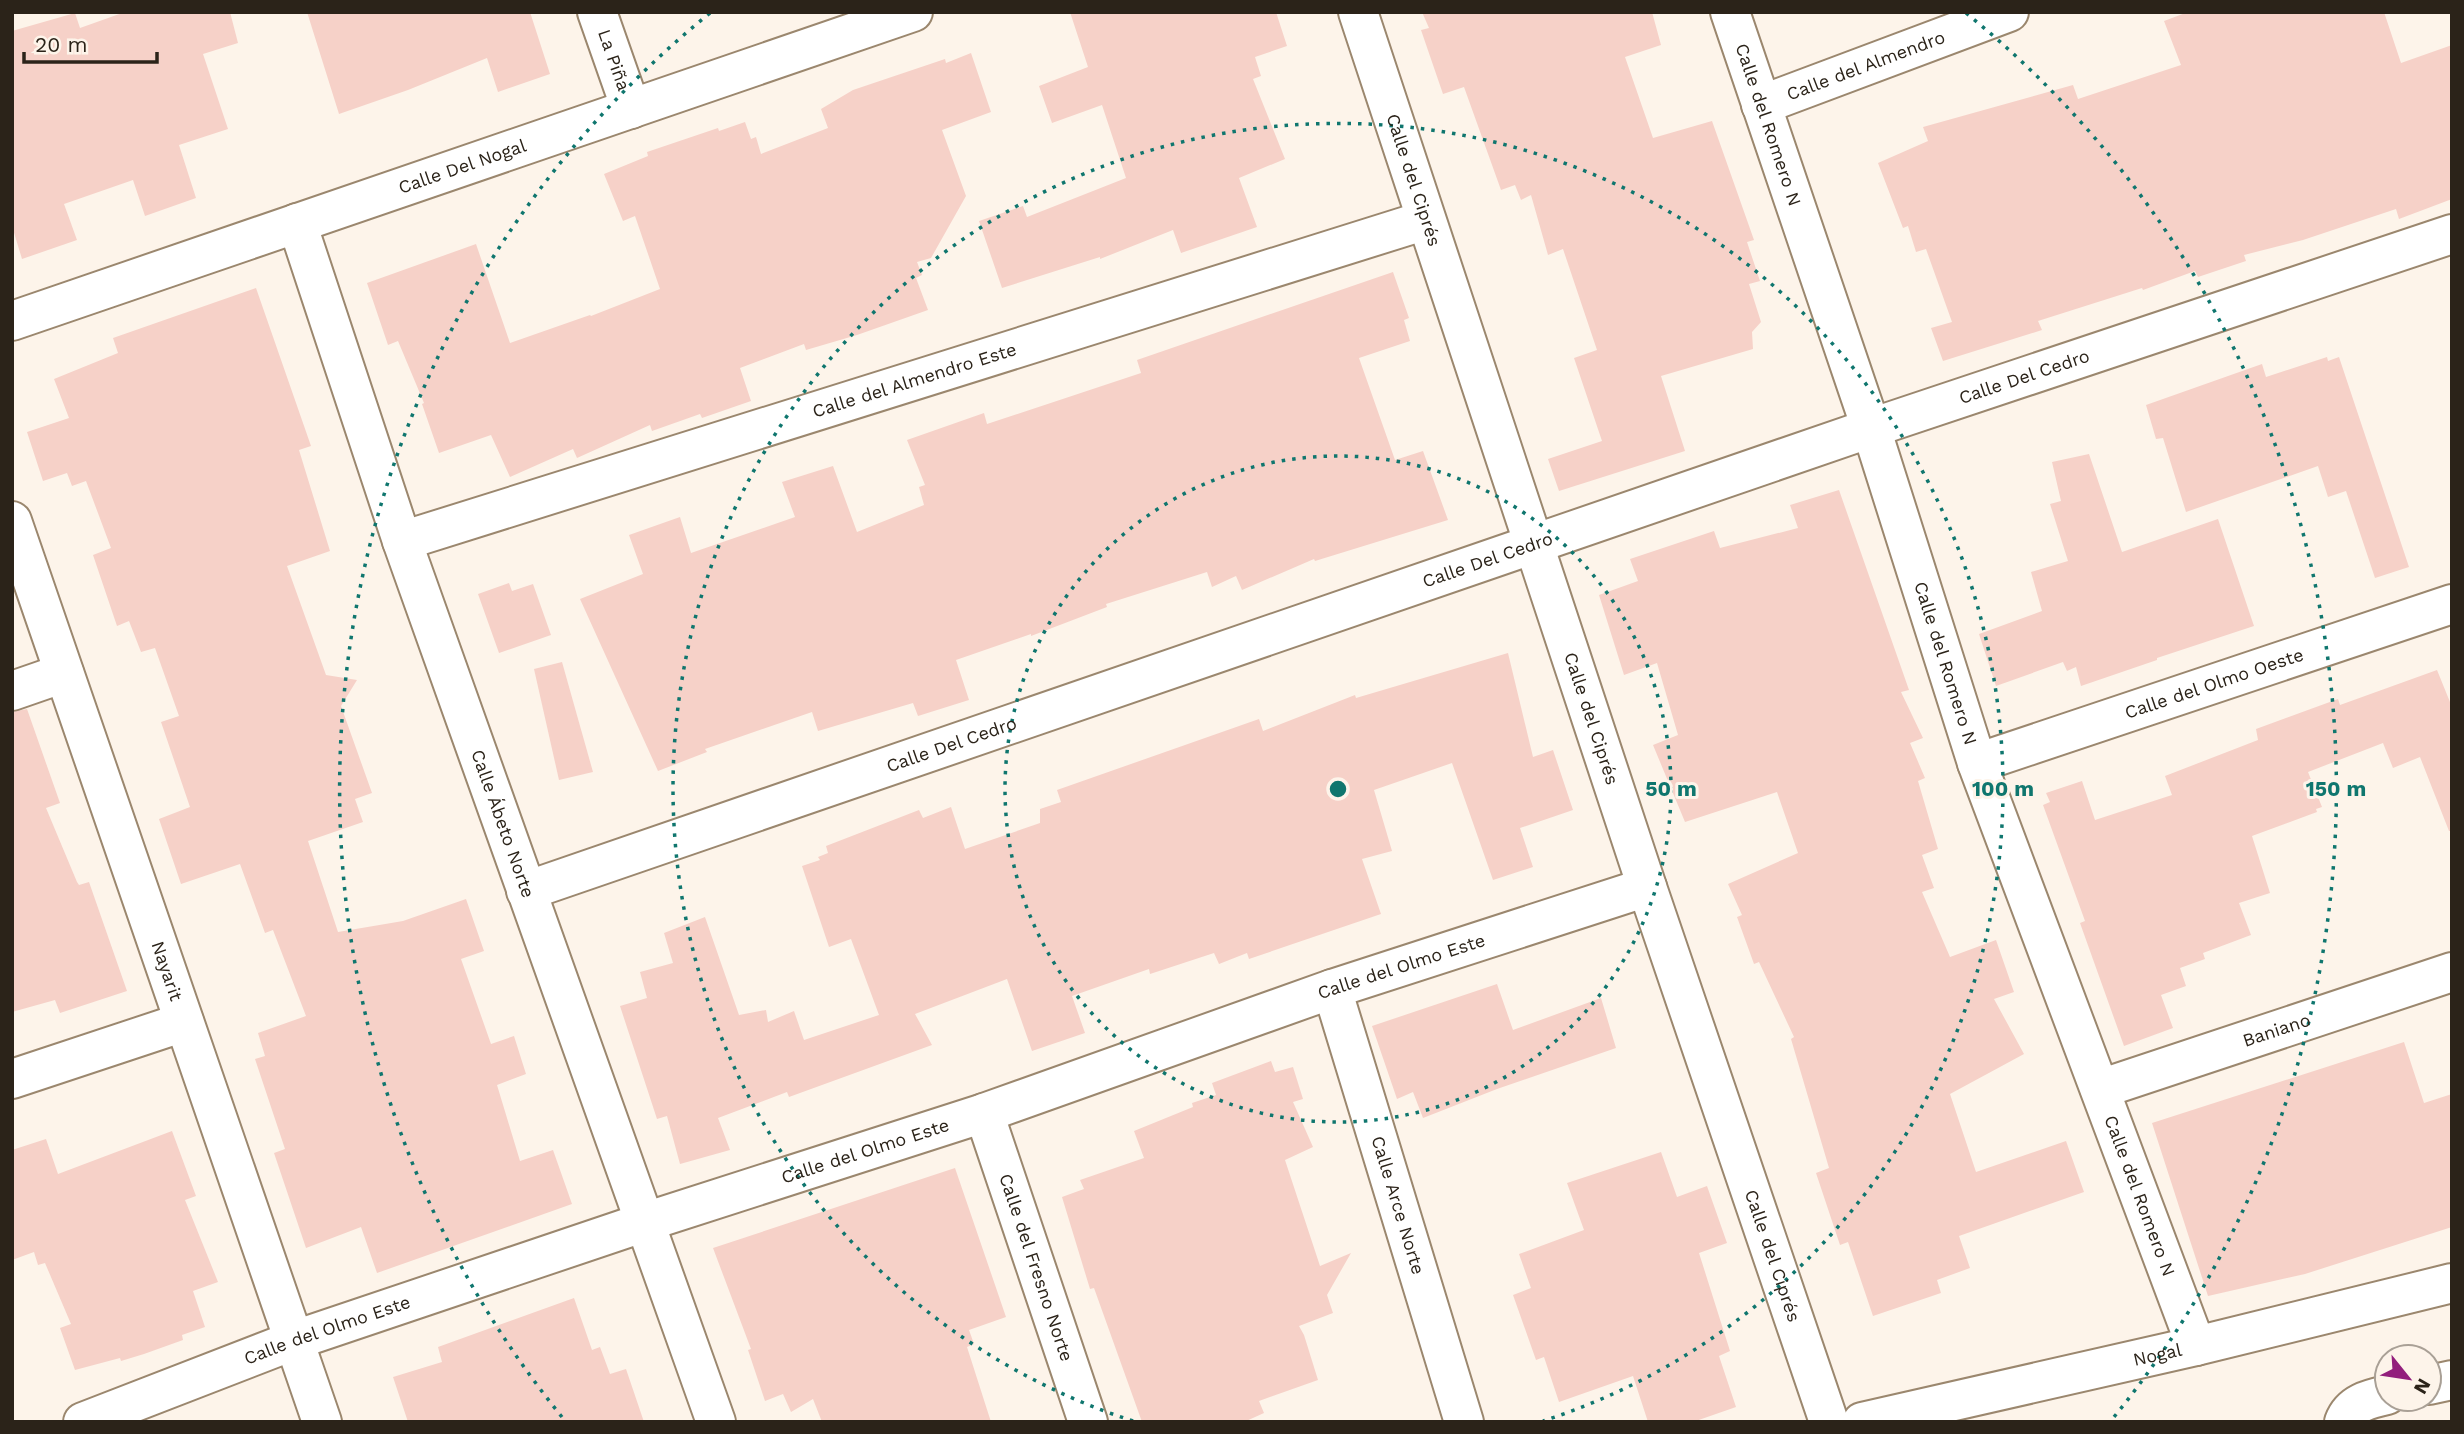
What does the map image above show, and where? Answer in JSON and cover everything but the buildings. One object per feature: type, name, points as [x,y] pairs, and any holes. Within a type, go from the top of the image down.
[{"type":"street","name":"La Piña","points":[[597,12],[631,109]]},
{"type":"street","name":"Calle Del Nogal","points":[[12,320],[913,12]]},
{"type":"street","name":"Calle del Ciprés","points":[[1358,12],[1647,887],[1829,1422]]},
{"type":"street","name":"Calle del Romero N","points":[[1730,12],[1871,428],[1977,763],[2196,1346]]},
{"type":"street","name":"Calle del Almendro","points":[[1761,105],[2009,12]]},
{"type":"street","name":"Calle del Almendro Este","points":[[402,541],[1426,220]]},
{"type":"street","name":"Calle Ábeto Norte","points":[[297,223],[402,541],[716,1422]]},
{"type":"street","name":"Calle Del Cedro","points":[[526,891],[1871,428],[2452,234]]},
{"type":"street","name":"Nayarit","points":[[12,521],[321,1422]]},
{"type":"street","name":"Calle del Olmo Oeste","points":[[1977,763],[2452,604]]},
{"type":"street","points":[[12,691],[64,673]]},
{"type":"street","name":"Calle del Olmo Este","points":[[83,1422],[295,1340],[645,1222],[984,1113],[1332,989],[1647,887]]},
{"type":"street","name":"Baniano","points":[[2100,1089],[2452,972]]},
{"type":"street","name":"Calle Arce Norte","points":[[1332,989],[1464,1422]]},
{"type":"street","points":[[12,1079],[184,1022]]},
{"type":"street","name":"Calle del Fresno Norte","points":[[984,1113],[1088,1422]]},
{"type":"street","name":"Nogal","points":[[1862,1422],[2196,1346],[2452,1283]]},
{"type":"street","points":[[2344,1422],[2353,1408],[2364,1400],[2373,1398]]}]
